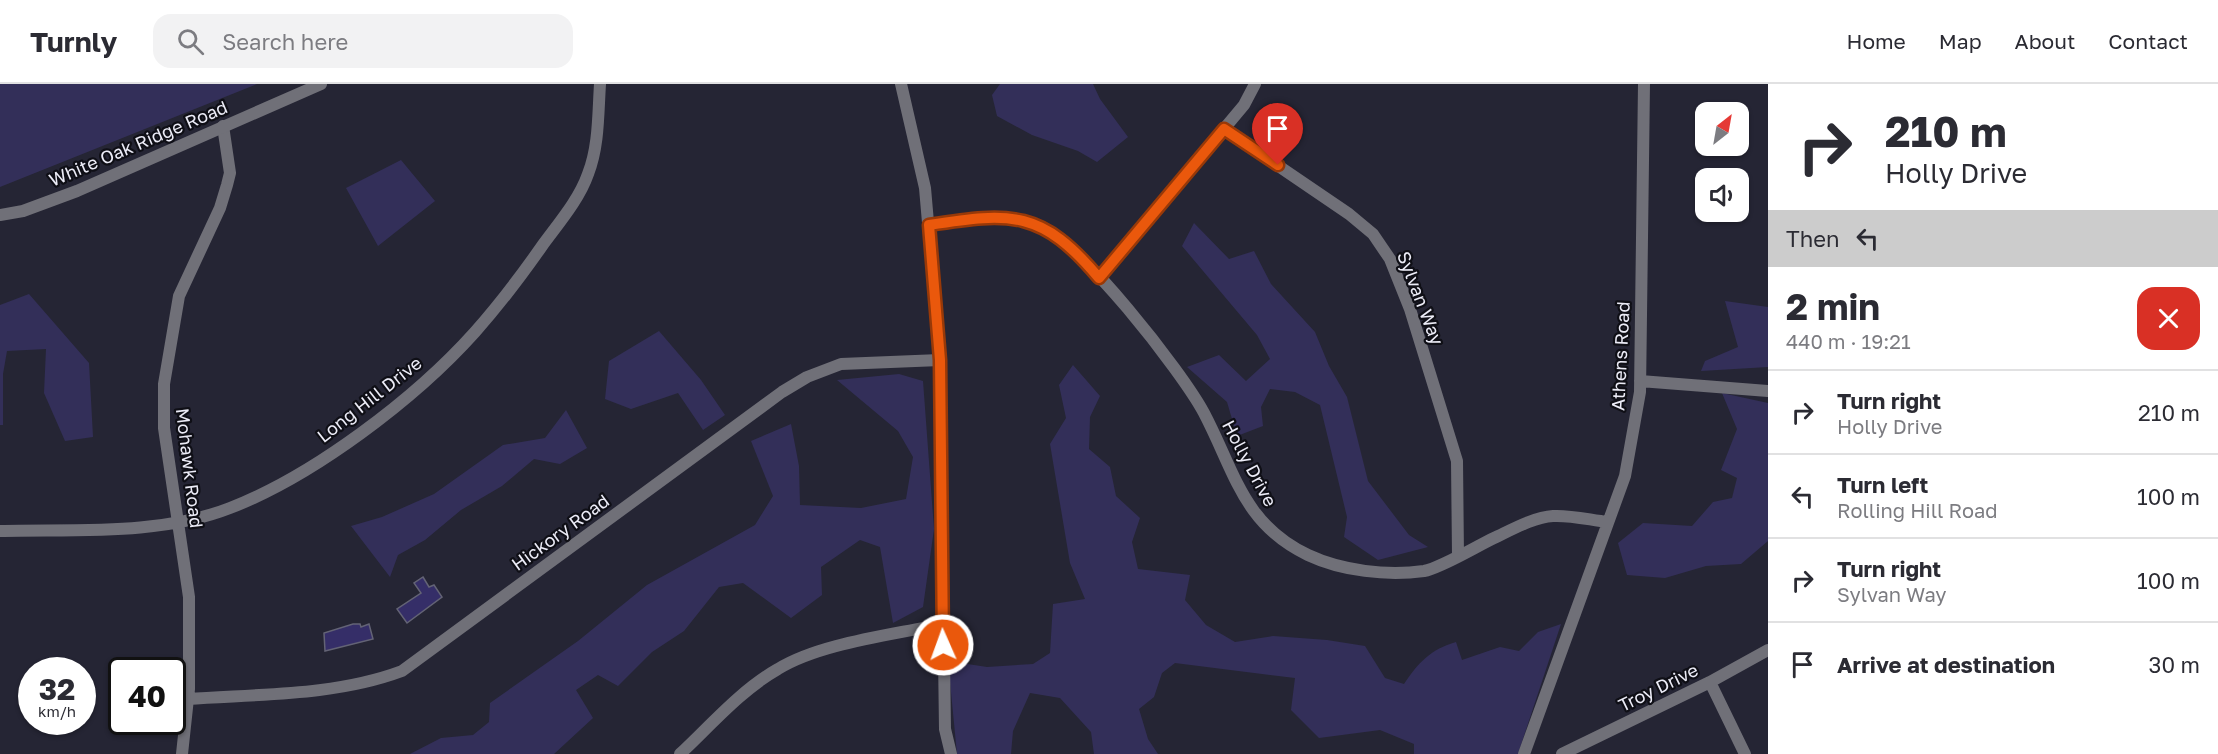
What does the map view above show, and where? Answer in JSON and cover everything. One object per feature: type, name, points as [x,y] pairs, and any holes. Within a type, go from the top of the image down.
[{"type":"street","name":"White Oak Ridge Road","points":[[0,215],[23,211],[77,190],[321,84]]},
{"type":"street","name":"Long Hill Drive","points":[[0,531],[133,527],[178,521],[228,509],[320,461],[395,406],[474,333],[556,227],[588,176],[596,144],[600,84]]},
{"type":"street","points":[[901,84],[925,188],[940,360],[942,624],[945,729],[951,754]]},
{"type":"street","points":[[1099,278],[1244,105],[1255,84]]},
{"type":"street","name":"Athens Road","points":[[1524,754],[1625,476],[1640,381],[1644,84]]},
{"type":"street","name":"Mohawk Road","points":[[182,754],[188,699],[189,597],[164,428],[164,384],[179,296],[220,208],[230,172],[223,126]]},
{"type":"street","name":"Sylvan Way","points":[[1224,129],[1349,214],[1373,234],[1390,259],[1410,309],[1457,461],[1458,555]]},
{"type":"street","name":"Holly Drive","points":[[929,225],[992,218],[1038,225],[1055,233],[1077,252],[1181,375],[1203,411],[1251,510],[1270,532],[1307,554],[1332,564],[1363,571],[1426,571],[1515,528],[1552,516],[1608,522]]},
{"type":"street","name":"Hickory Road","points":[[188,699],[345,687],[377,680],[402,671],[807,376],[841,364],[940,360]]},
{"type":"street","points":[[1640,381],[1768,391]]},
{"type":"street","points":[[680,754],[756,683],[778,668],[812,652],[942,624]]},
{"type":"street","name":"Troy Drive","points":[[1562,754],[1710,682],[1768,650]]},
{"type":"street","points":[[1710,682],[1745,754]]},
{"type":"shaded area","points":[[0,84],[257,84],[0,187]]},
{"type":"shaded area","points":[[1000,84],[1093,84],[1100,99],[1128,137],[1097,162],[1078,151],[1032,135],[997,116],[992,95]]},
{"type":"shaded area","points":[[401,160],[435,201],[378,246],[346,188]]},
{"type":"shaded area","points":[[1194,223],[1229,259],[1254,251],[1271,284],[1315,332],[1329,366],[1347,397],[1368,481],[1409,535],[1428,547],[1378,560],[1344,537],[1347,517],[1320,405],[1295,392],[1270,389],[1261,407],[1263,426],[1237,436],[1227,402],[1187,367],[1219,355],[1246,381],[1270,359],[1257,335],[1182,246]]},
{"type":"shaded area","points":[[29,294],[89,363],[93,437],[65,441],[44,393],[46,349],[7,351],[3,374],[3,425],[0,425],[0,305]]},
{"type":"shaded area","points":[[1725,301],[1768,307],[1768,367],[1701,371],[1705,361],[1738,347]]},
{"type":"shaded area","points":[[659,331],[701,380],[725,415],[703,430],[678,393],[631,409],[605,399],[609,361]]},
{"type":"shaded area","points":[[1073,365],[1100,396],[1090,417],[1089,449],[1110,467],[1116,496],[1140,518],[1132,542],[1138,569],[1190,575],[1185,600],[1206,625],[1235,642],[1273,636],[1327,640],[1365,646],[1385,678],[1404,684],[1426,658],[1447,645],[1456,642],[1462,660],[1500,647],[1519,651],[1538,632],[1561,624],[1518,754],[1414,754],[1414,744],[1380,730],[1319,738],[1291,710],[1295,678],[1175,663],[1162,673],[1154,697],[1139,709],[1148,739],[1158,754],[1094,754],[1091,732],[1060,698],[1030,693],[1013,731],[1011,754],[957,754],[948,661],[987,667],[1033,664],[1050,653],[1053,604],[1085,599],[1070,563],[1050,444],[1066,418],[1059,385]]},
{"type":"shaded area","points":[[899,374],[923,381],[934,529],[923,607],[893,623],[880,547],[860,540],[821,567],[822,595],[791,618],[743,583],[719,587],[684,631],[652,652],[618,686],[598,675],[576,690],[593,718],[554,754],[410,754],[441,738],[473,735],[489,722],[490,703],[578,641],[647,585],[755,525],[773,496],[751,441],[791,424],[799,466],[800,505],[861,508],[906,499],[913,457],[898,431],[837,380]]},
{"type":"shaded area","points":[[1722,393],[1768,403],[1768,541],[1741,564],[1706,566],[1665,578],[1627,575],[1618,543],[1643,523],[1692,526],[1713,502],[1732,498],[1737,478],[1721,470],[1737,429]]},
{"type":"shaded area","points":[[566,410],[587,448],[560,464],[534,459],[502,486],[461,510],[425,540],[398,555],[390,577],[351,526],[382,517],[434,494],[503,445],[545,438]]},
{"type":"building","points":[[423,577],[429,587],[434,585],[442,597],[407,623],[397,609],[421,593],[414,583]]},
{"type":"building","points":[[360,624],[361,627],[369,624],[373,639],[325,651],[324,633]]},
{"type":"route","points":[[943,645],[941,585],[943,464],[940,360],[929,225],[974,218],[1018,220],[1038,225],[1055,233],[1077,252],[1099,278],[1224,129],[1278,165]]}]
